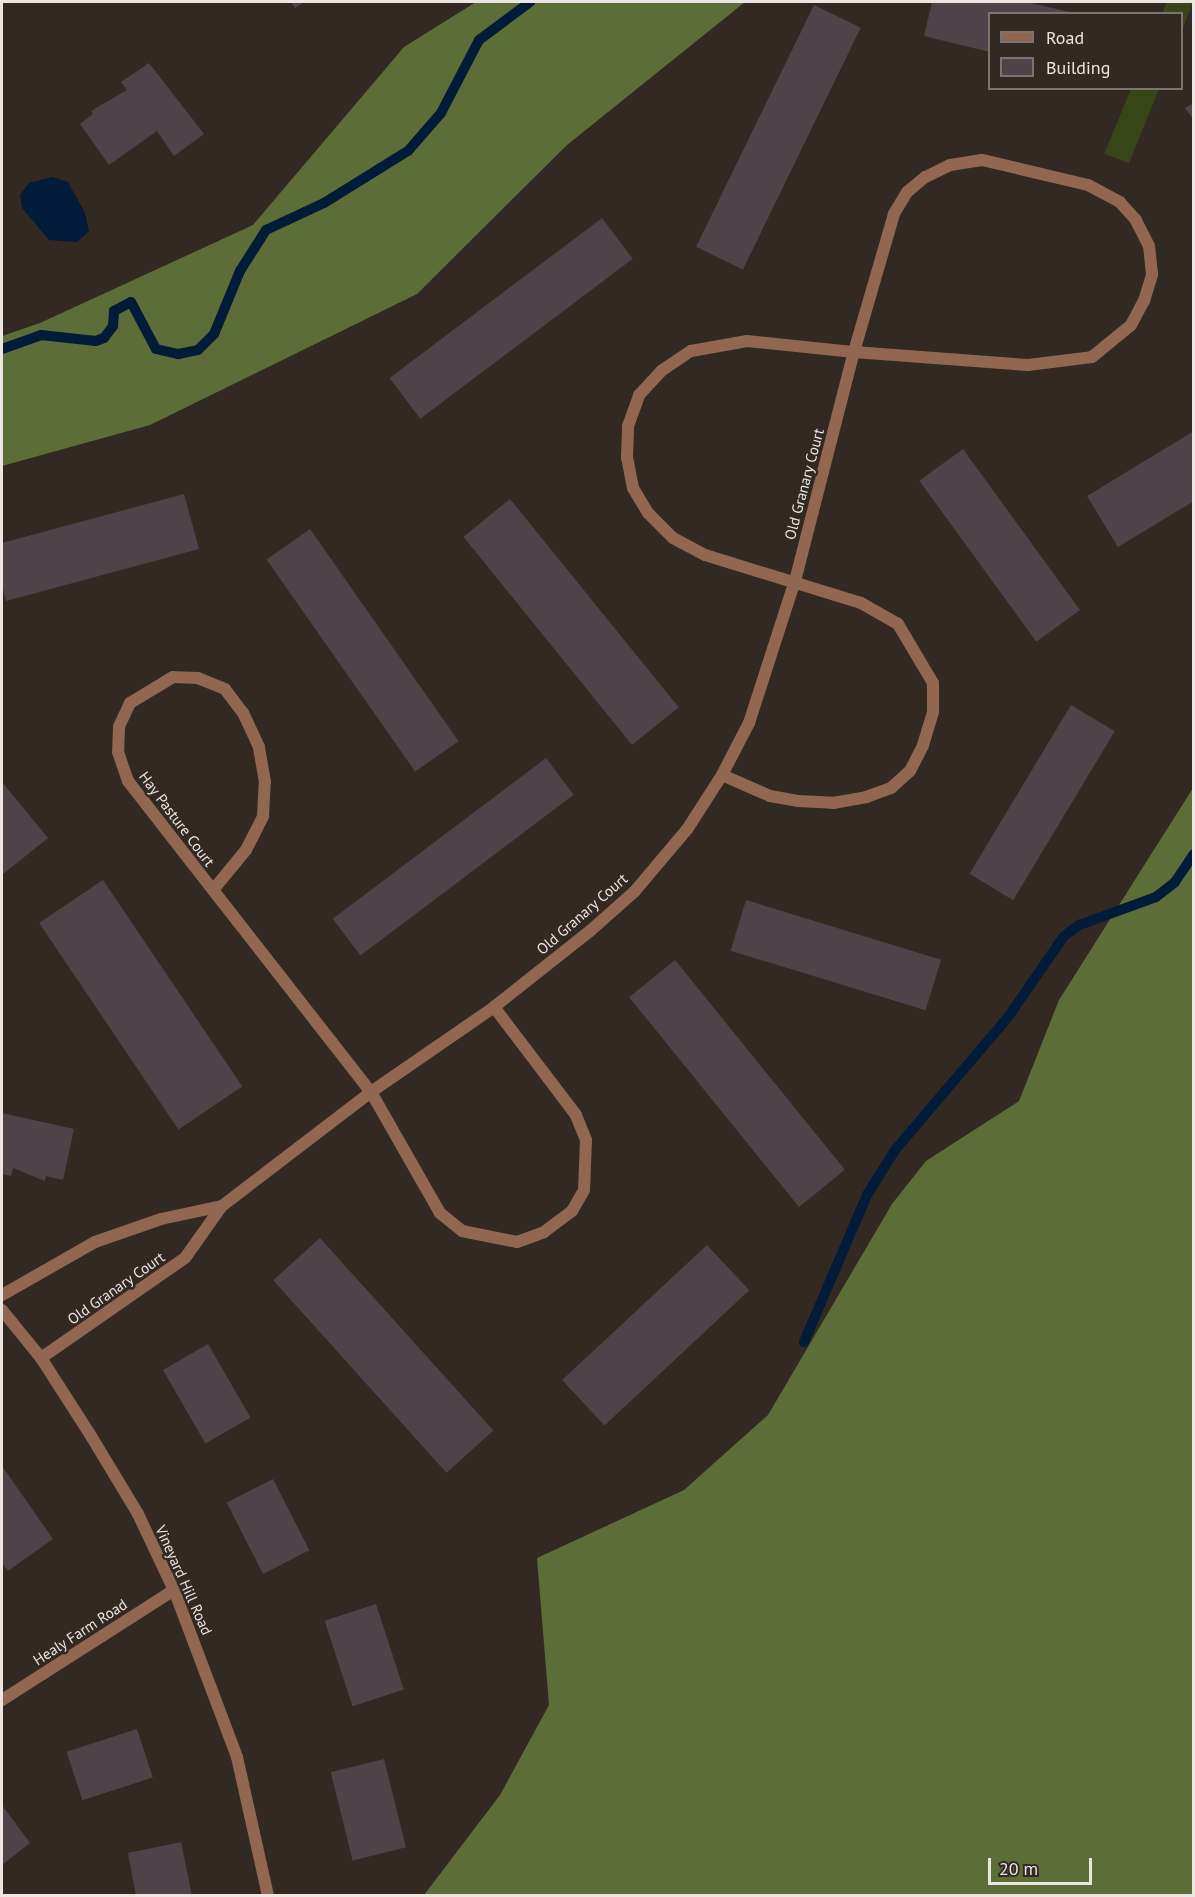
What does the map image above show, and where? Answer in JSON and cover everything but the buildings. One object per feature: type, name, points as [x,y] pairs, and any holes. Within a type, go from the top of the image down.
[{"type":"street","name":"Old Granary Court","points":[[41,1358],[185,1258],[222,1206],[371,1092],[494,1007],[635,891],[688,828],[722,776],[749,723],[795,581],[854,352],[894,214],[907,192],[925,177],[950,165],[982,160],[1088,185],[1120,202],[1137,220],[1149,246],[1152,274],[1144,301],[1131,325],[1092,357],[1028,365],[854,352]]},
{"type":"street","points":[[722,776],[770,796],[833,803],[866,797],[891,788],[910,771],[923,745],[933,712],[933,683],[898,624],[861,603],[705,555],[673,538],[648,513],[633,488],[627,458],[628,426],[639,396],[661,371],[691,351],[747,341],[854,352]]},
{"type":"street","name":"Hay Pasture Court","points":[[213,890],[246,850],[263,816],[265,782],[260,747],[243,713],[225,689],[198,678],[173,677],[149,688],[130,704],[119,727],[118,752],[128,781],[213,890],[371,1092]]},
{"type":"street","points":[[371,1092],[440,1213],[462,1231],[517,1242],[544,1232],[572,1211],[584,1190],[586,1140],[576,1115],[494,1007]]},
{"type":"street","name":"Old Granary Court","points":[[2,1295],[95,1242],[161,1220],[222,1206]]},
{"type":"street","name":"Vineyard Hill Road","points":[[2,1310],[41,1358],[138,1514],[174,1590],[237,1757],[268,1896]]},
{"type":"street","name":"Healy Farm Road","points":[[2,1700],[174,1590]]},
{"type":"green space","points":[[476,2],[745,2],[567,145],[417,294],[150,425],[2,466],[2,336],[40,323],[253,225],[404,47]]},
{"type":"green space","points":[[1167,2],[1193,2],[1183,28],[1183,12],[1162,12]]},
{"type":"green space","points":[[1131,90],[1159,90],[1129,163],[1104,154]]},
{"type":"green space","points":[[1193,788],[1193,1895],[424,1895],[500,1795],[549,1705],[537,1558],[684,1490],[768,1415],[892,1204],[926,1161],[1019,1101],[1059,1000]]},
{"type":"water","points":[[53,177],[68,182],[85,213],[89,231],[77,242],[49,240],[22,208],[20,195],[29,183]]},
{"type":"waterway","points":[[2,349],[41,335],[96,341],[104,338],[113,326],[114,311],[131,302],[156,349],[178,354],[198,350],[214,334],[240,271],[266,230],[324,203],[408,151],[441,113],[479,40],[530,2]]},
{"type":"waterway","points":[[804,1342],[867,1195],[895,1150],[1008,1017],[1064,936],[1079,925],[1156,897],[1175,882],[1194,854]]}]
